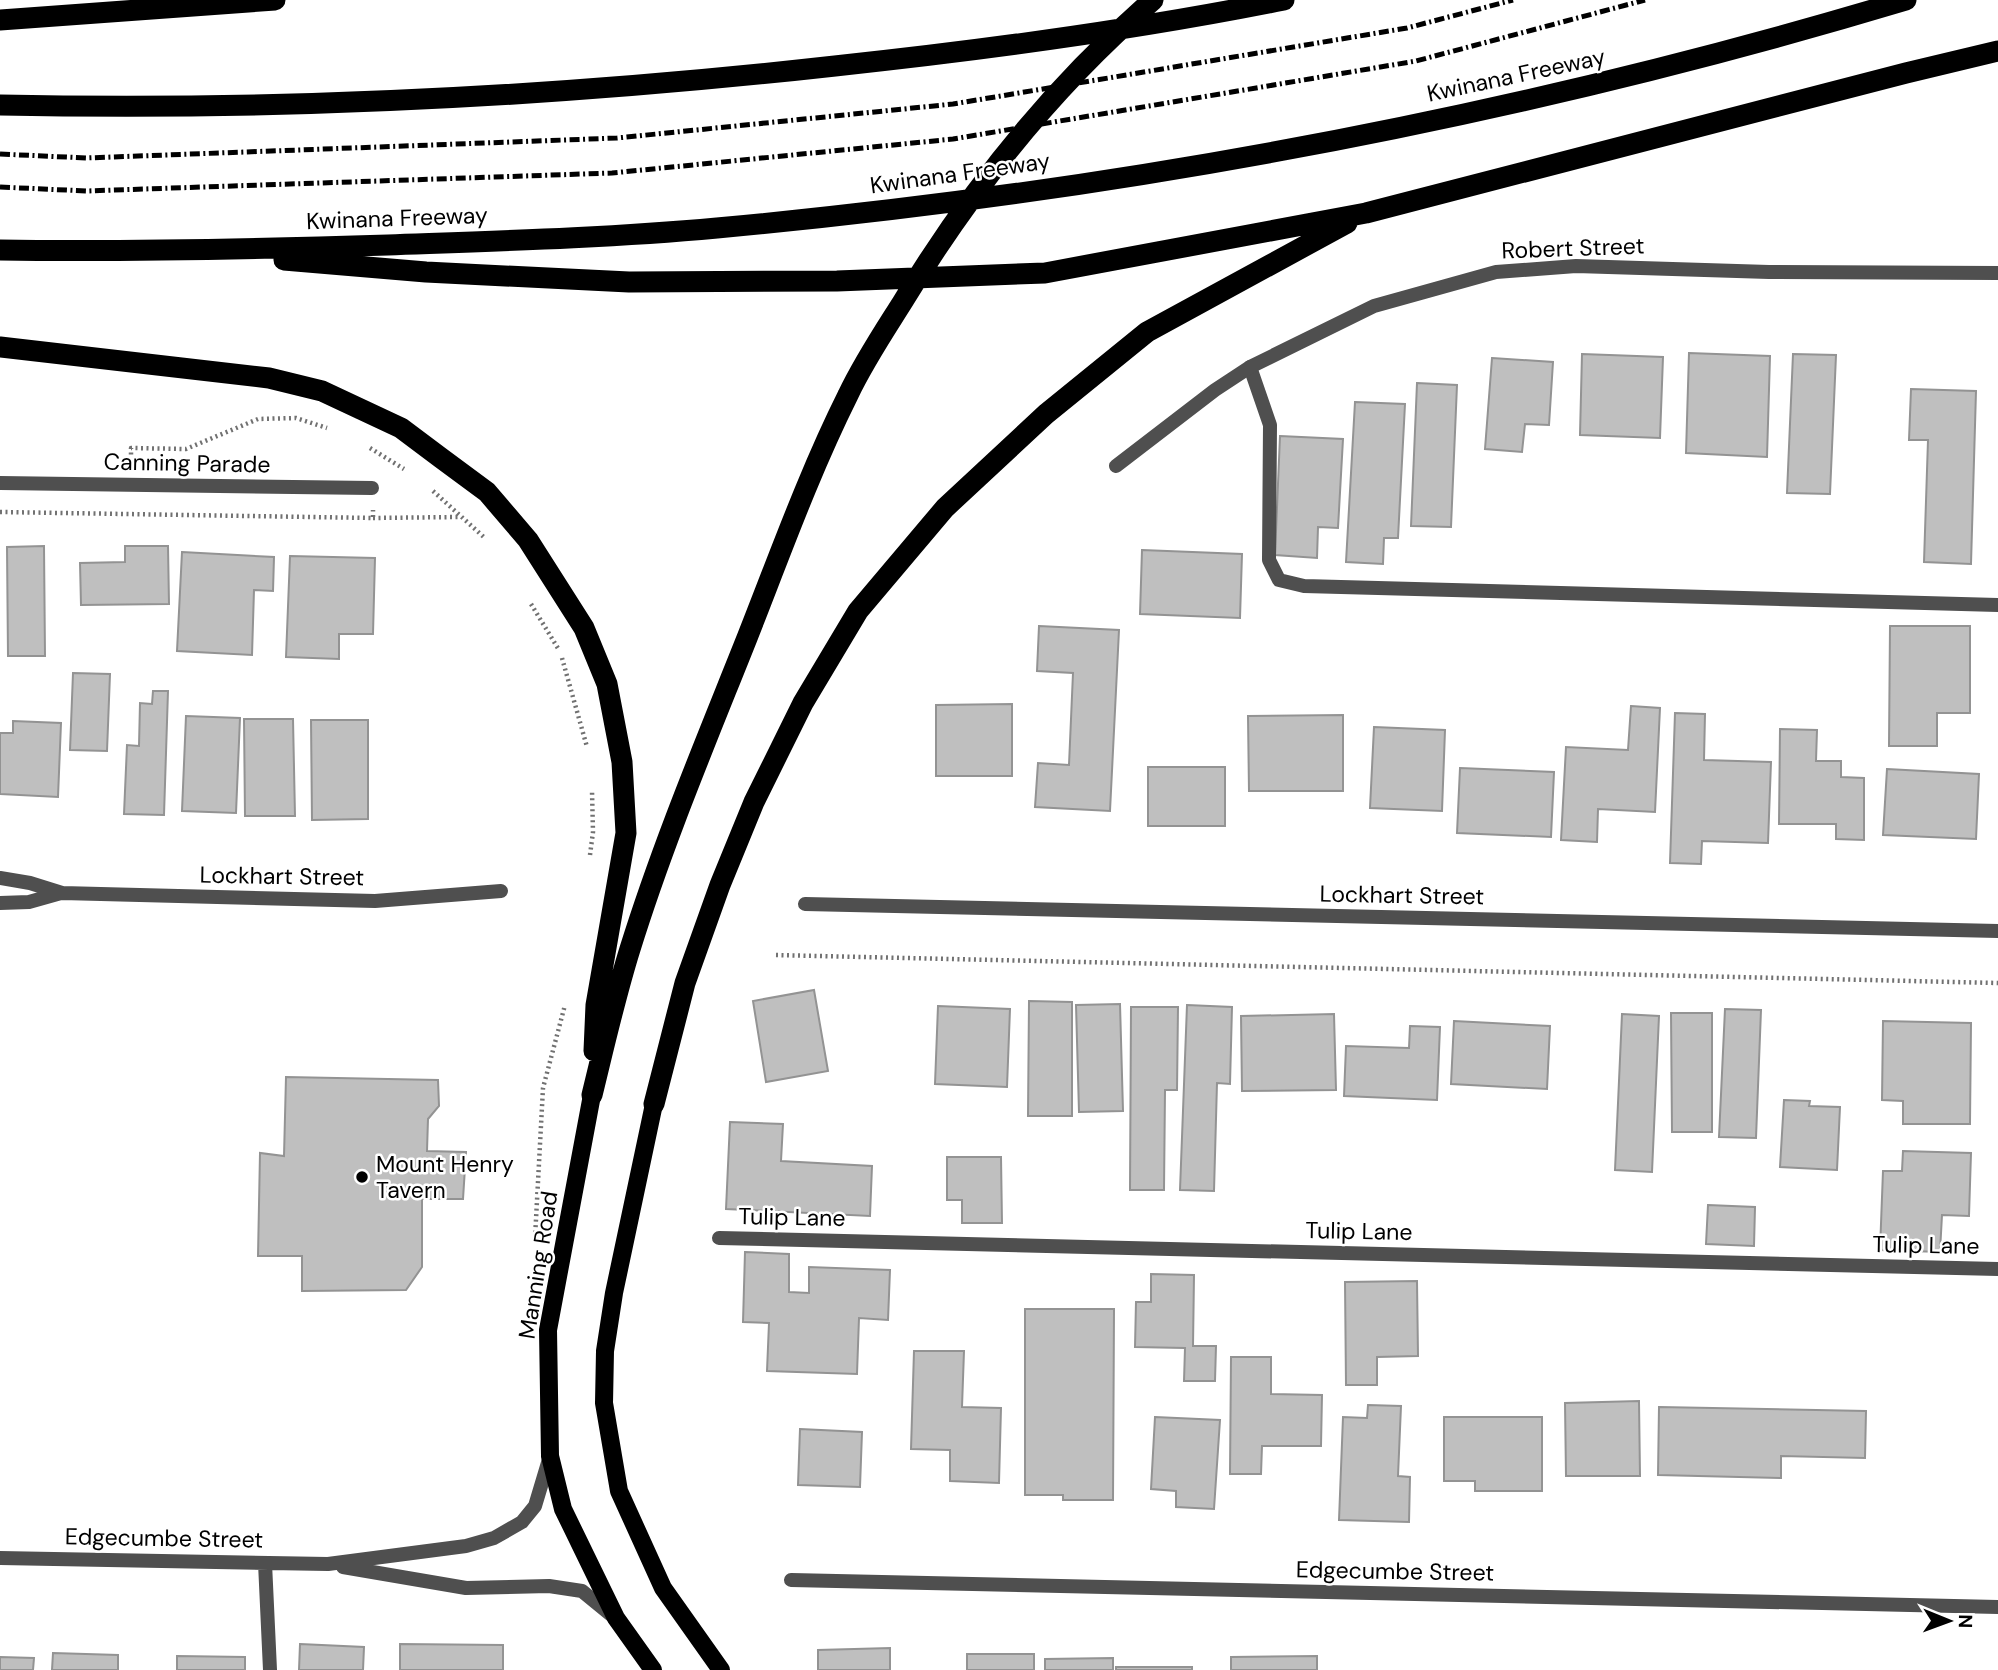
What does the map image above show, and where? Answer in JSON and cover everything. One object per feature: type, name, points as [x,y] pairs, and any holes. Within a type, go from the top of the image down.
[{"type":"highway","points":[[0,20],[275,0]]},
{"type":"highway","points":[[592,1095],[629,950],[680,804],[848,393],[933,252],[977,189],[1019,135],[1071,76],[1111,36],[1153,0]]},
{"type":"highway","points":[[0,105],[125,108],[302,105],[552,93],[910,58],[1074,36],[1284,0]]},
{"type":"highway","name":"Kwinana Freeway","points":[[0,250],[192,251],[535,240],[714,228],[897,209],[1190,167],[1578,90],[1774,40],[1906,0]]},
{"type":"highway","points":[[1906,73],[1998,45]]},
{"type":"highway","points":[[192,251],[426,272],[629,282],[837,281],[1045,273],[1366,212],[1998,51]]},
{"type":"highway","points":[[654,1104],[685,983],[720,885],[754,802],[803,703],[858,611],[946,509],[1046,414],[1147,332],[1366,212]]},
{"type":"highway","points":[[0,347],[269,378],[322,391],[401,428],[487,492],[528,540],[584,628],[607,684],[622,762],[626,833],[596,1005],[592,1095]]},
{"type":"main road","name":"Manning Road","points":[[592,1095],[548,1330],[550,1456],[563,1509],[615,1618],[653,1670]]},
{"type":"main road","points":[[654,1104],[614,1293],[606,1351],[604,1404],[619,1491],[663,1588],[720,1670]]},
{"type":"street","name":"Robert Street","points":[[1116,466],[1214,390],[1250,367],[1374,306],[1496,272],[1576,266],[1769,272],[1998,273]]},
{"type":"street","points":[[1250,367],[1270,425],[1269,560],[1279,580],[1304,586],[1998,605]]},
{"type":"street","name":"Canning Parade","points":[[0,483],[372,488]]},
{"type":"street","name":"Lockhart Street","points":[[0,878],[30,883],[62,893],[374,901],[501,891]]},
{"type":"street","name":"Lockhart Street","points":[[0,903],[29,902],[62,893]]},
{"type":"street","name":"Lockhart Street","points":[[805,904],[1998,931]]},
{"type":"street","name":"Tulip Lane","points":[[719,1238],[1998,1269]]},
{"type":"street","name":"Edgecumbe Street","points":[[0,1558],[328,1564],[466,1546],[494,1538],[522,1521],[535,1506],[550,1456]]},
{"type":"street","points":[[265,1563],[270,1670]]},
{"type":"street","name":"Edgecumbe Street","points":[[328,1564],[466,1588],[549,1586],[582,1591],[615,1618]]},
{"type":"street","name":"Edgecumbe Street","points":[[791,1580],[1998,1607]]},
{"type":"path","points":[[132,514],[131,448],[186,449],[258,419],[296,418],[334,429]]},
{"type":"path","points":[[368,447],[411,474]]},
{"type":"path","points":[[372,488],[373,518]]},
{"type":"path","points":[[431,489],[490,543]]},
{"type":"path","points":[[0,512],[461,517]]},
{"type":"path","points":[[527,597],[561,653],[588,751]]},
{"type":"path","points":[[590,858],[593,832],[592,791]]},
{"type":"path","points":[[776,955],[1998,983]]},
{"type":"path","points":[[535,1246],[543,1088],[567,998]]},
{"type":"building","points":[[1689,353],[1770,356],[1767,457],[1686,453]]},
{"type":"building","points":[[1582,354],[1663,357],[1660,438],[1580,435]]},
{"type":"building","points":[[1793,354],[1836,355],[1830,494],[1787,493]]},
{"type":"building","points":[[1492,358],[1553,362],[1549,425],[1525,424],[1522,452],[1485,449]]},
{"type":"building","points":[[1417,383],[1457,385],[1451,527],[1411,526]]},
{"type":"building","points":[[1911,389],[1976,391],[1971,564],[1924,562],[1928,440],[1909,440]]},
{"type":"building","points":[[1355,402],[1405,404],[1398,538],[1384,538],[1383,564],[1346,562]]},
{"type":"building","points":[[1280,436],[1343,439],[1338,528],[1318,527],[1317,558],[1275,555]]},
{"type":"building","points":[[44,546],[45,656],[8,656],[7,547]]},
{"type":"building","points":[[125,546],[168,546],[169,604],[81,605],[80,563],[125,562]]},
{"type":"building","points":[[1142,550],[1242,554],[1240,618],[1140,614]]},
{"type":"building","points":[[182,552],[274,557],[273,591],[254,590],[252,655],[177,651]]},
{"type":"building","points":[[290,556],[375,558],[373,634],[339,634],[339,659],[286,657]]},
{"type":"building","points":[[1039,626],[1119,630],[1110,811],[1035,807],[1038,763],[1069,765],[1073,673],[1037,671]]},
{"type":"building","points":[[1890,626],[1970,626],[1970,713],[1937,713],[1937,746],[1889,746]]},
{"type":"building","points":[[73,673],[110,674],[107,751],[70,750]]},
{"type":"building","points":[[153,691],[168,691],[164,815],[124,814],[127,745],[139,746],[140,703],[152,704]]},
{"type":"building","points":[[1012,704],[1012,776],[936,776],[936,705]]},
{"type":"building","points":[[1631,706],[1660,708],[1655,812],[1598,809],[1597,842],[1561,840],[1566,747],[1628,750]]},
{"type":"building","points":[[1675,713],[1705,714],[1704,760],[1771,762],[1768,843],[1702,841],[1701,864],[1670,863]]},
{"type":"building","points":[[1343,715],[1343,791],[1249,791],[1248,716]]},
{"type":"building","points":[[186,716],[240,718],[236,813],[182,811]]},
{"type":"building","points":[[244,719],[293,719],[295,816],[245,816]]},
{"type":"building","points":[[311,720],[368,720],[368,819],[312,820]]},
{"type":"building","points":[[13,721],[61,723],[58,797],[0,794],[0,733],[13,733]]},
{"type":"building","points":[[1374,727],[1445,730],[1442,811],[1370,808]]},
{"type":"building","points":[[1780,729],[1817,730],[1816,761],[1841,761],[1841,777],[1864,778],[1864,840],[1836,839],[1836,824],[1779,824]]},
{"type":"building","points":[[1148,767],[1225,767],[1225,826],[1148,826]]},
{"type":"building","points":[[1460,768],[1554,772],[1551,837],[1457,833]]},
{"type":"building","points":[[1887,769],[1979,774],[1976,839],[1883,835]]},
{"type":"building","points":[[814,990],[828,1071],[766,1082],[753,1001]]},
{"type":"building","points":[[1029,1001],[1072,1002],[1072,1116],[1028,1116]]},
{"type":"building","points":[[1120,1004],[1123,1111],[1079,1112],[1076,1005]]},
{"type":"building","points":[[1187,1005],[1232,1007],[1230,1084],[1217,1083],[1214,1191],[1180,1190]]},
{"type":"building","points":[[938,1006],[1010,1009],[1007,1087],[935,1084]]},
{"type":"building","points":[[1131,1007],[1178,1007],[1177,1090],[1165,1090],[1164,1190],[1130,1190]]},
{"type":"building","points":[[1725,1009],[1761,1010],[1756,1138],[1719,1137]]},
{"type":"building","points":[[1671,1013],[1712,1013],[1712,1132],[1672,1132]]},
{"type":"building","points":[[1334,1014],[1336,1090],[1242,1091],[1241,1016]]},
{"type":"building","points":[[1622,1014],[1659,1016],[1652,1172],[1615,1170]]},
{"type":"building","points":[[1454,1021],[1550,1026],[1547,1089],[1451,1084]]},
{"type":"building","points":[[1883,1021],[1971,1023],[1970,1124],[1903,1124],[1903,1101],[1882,1100]]},
{"type":"building","points":[[1410,1026],[1440,1027],[1437,1100],[1344,1096],[1346,1046],[1409,1048]]},
{"type":"building","name":"Mount Henry Tavern","points":[[286,1077],[438,1080],[439,1106],[428,1119],[427,1151],[466,1152],[463,1199],[422,1199],[422,1267],[406,1290],[302,1291],[302,1256],[258,1256],[260,1153],[284,1156]]},
{"type":"building","points":[[1784,1100],[1810,1101],[1809,1106],[1840,1107],[1837,1170],[1780,1167]]},
{"type":"building","points":[[730,1122],[783,1124],[781,1161],[872,1166],[870,1216],[726,1209]]},
{"type":"building","points":[[1903,1151],[1971,1153],[1969,1216],[1942,1215],[1940,1252],[1880,1250],[1883,1171],[1902,1171]]},
{"type":"building","points":[[947,1157],[1001,1157],[1002,1223],[962,1223],[962,1200],[947,1200]]},
{"type":"building","points":[[1708,1205],[1755,1207],[1754,1246],[1706,1244]]},
{"type":"building","points":[[745,1252],[789,1254],[789,1292],[809,1293],[809,1267],[890,1270],[888,1320],[859,1318],[857,1374],[767,1371],[769,1323],[743,1322]]},
{"type":"building","points":[[1151,1274],[1194,1275],[1193,1346],[1216,1346],[1215,1381],[1184,1381],[1185,1348],[1135,1347],[1136,1302],[1151,1302]]},
{"type":"building","points":[[1417,1281],[1418,1356],[1377,1357],[1377,1385],[1346,1385],[1345,1282]]},
{"type":"building","points":[[1025,1309],[1114,1309],[1113,1500],[1063,1500],[1063,1495],[1025,1495]]},
{"type":"building","points":[[914,1351],[964,1351],[962,1407],[1001,1408],[999,1483],[950,1481],[950,1450],[911,1449]]},
{"type":"building","points":[[1231,1357],[1271,1357],[1271,1394],[1322,1395],[1321,1446],[1262,1446],[1261,1474],[1230,1474]]},
{"type":"building","points":[[1639,1401],[1640,1476],[1566,1476],[1565,1403]]},
{"type":"building","points":[[1368,1405],[1401,1406],[1398,1476],[1410,1477],[1409,1522],[1339,1520],[1343,1417],[1367,1418]]},
{"type":"building","points":[[1659,1407],[1866,1411],[1865,1458],[1781,1456],[1781,1478],[1658,1475]]},
{"type":"building","points":[[1155,1417],[1220,1420],[1214,1509],[1176,1507],[1176,1491],[1151,1489]]},
{"type":"building","points":[[1444,1417],[1542,1417],[1542,1491],[1475,1491],[1475,1481],[1444,1481]]},
{"type":"building","points":[[800,1429],[862,1432],[860,1487],[798,1485]]},
{"type":"building","points":[[300,1644],[364,1647],[363,1670],[299,1670]]},
{"type":"building","points":[[400,1644],[503,1645],[503,1670],[400,1670]]},
{"type":"building","points":[[890,1648],[890,1670],[818,1670],[818,1650]]},
{"type":"building","points":[[53,1653],[118,1655],[118,1670],[52,1670]]},
{"type":"building","points":[[967,1654],[1034,1654],[1034,1670],[967,1670]]},
{"type":"building","points":[[177,1656],[245,1657],[245,1670],[177,1670]]},
{"type":"building","points":[[1317,1656],[1317,1670],[1231,1670],[1231,1657]]},
{"type":"building","points":[[0,1657],[34,1658],[33,1670],[0,1670]]},
{"type":"building","points":[[1113,1658],[1113,1670],[1045,1670],[1045,1659]]},
{"type":"building","points":[[1116,1667],[1192,1667],[1192,1670],[1116,1670]]},
{"type":"railway","points":[[0,154],[86,158],[617,138],[953,104],[1407,28],[1513,0]]},
{"type":"railway","points":[[0,187],[86,191],[612,173],[953,139],[1416,61],[1645,0]]},
{"type":"place","name":"Mount Henry Tavern","points":[[362,1177]]}]
